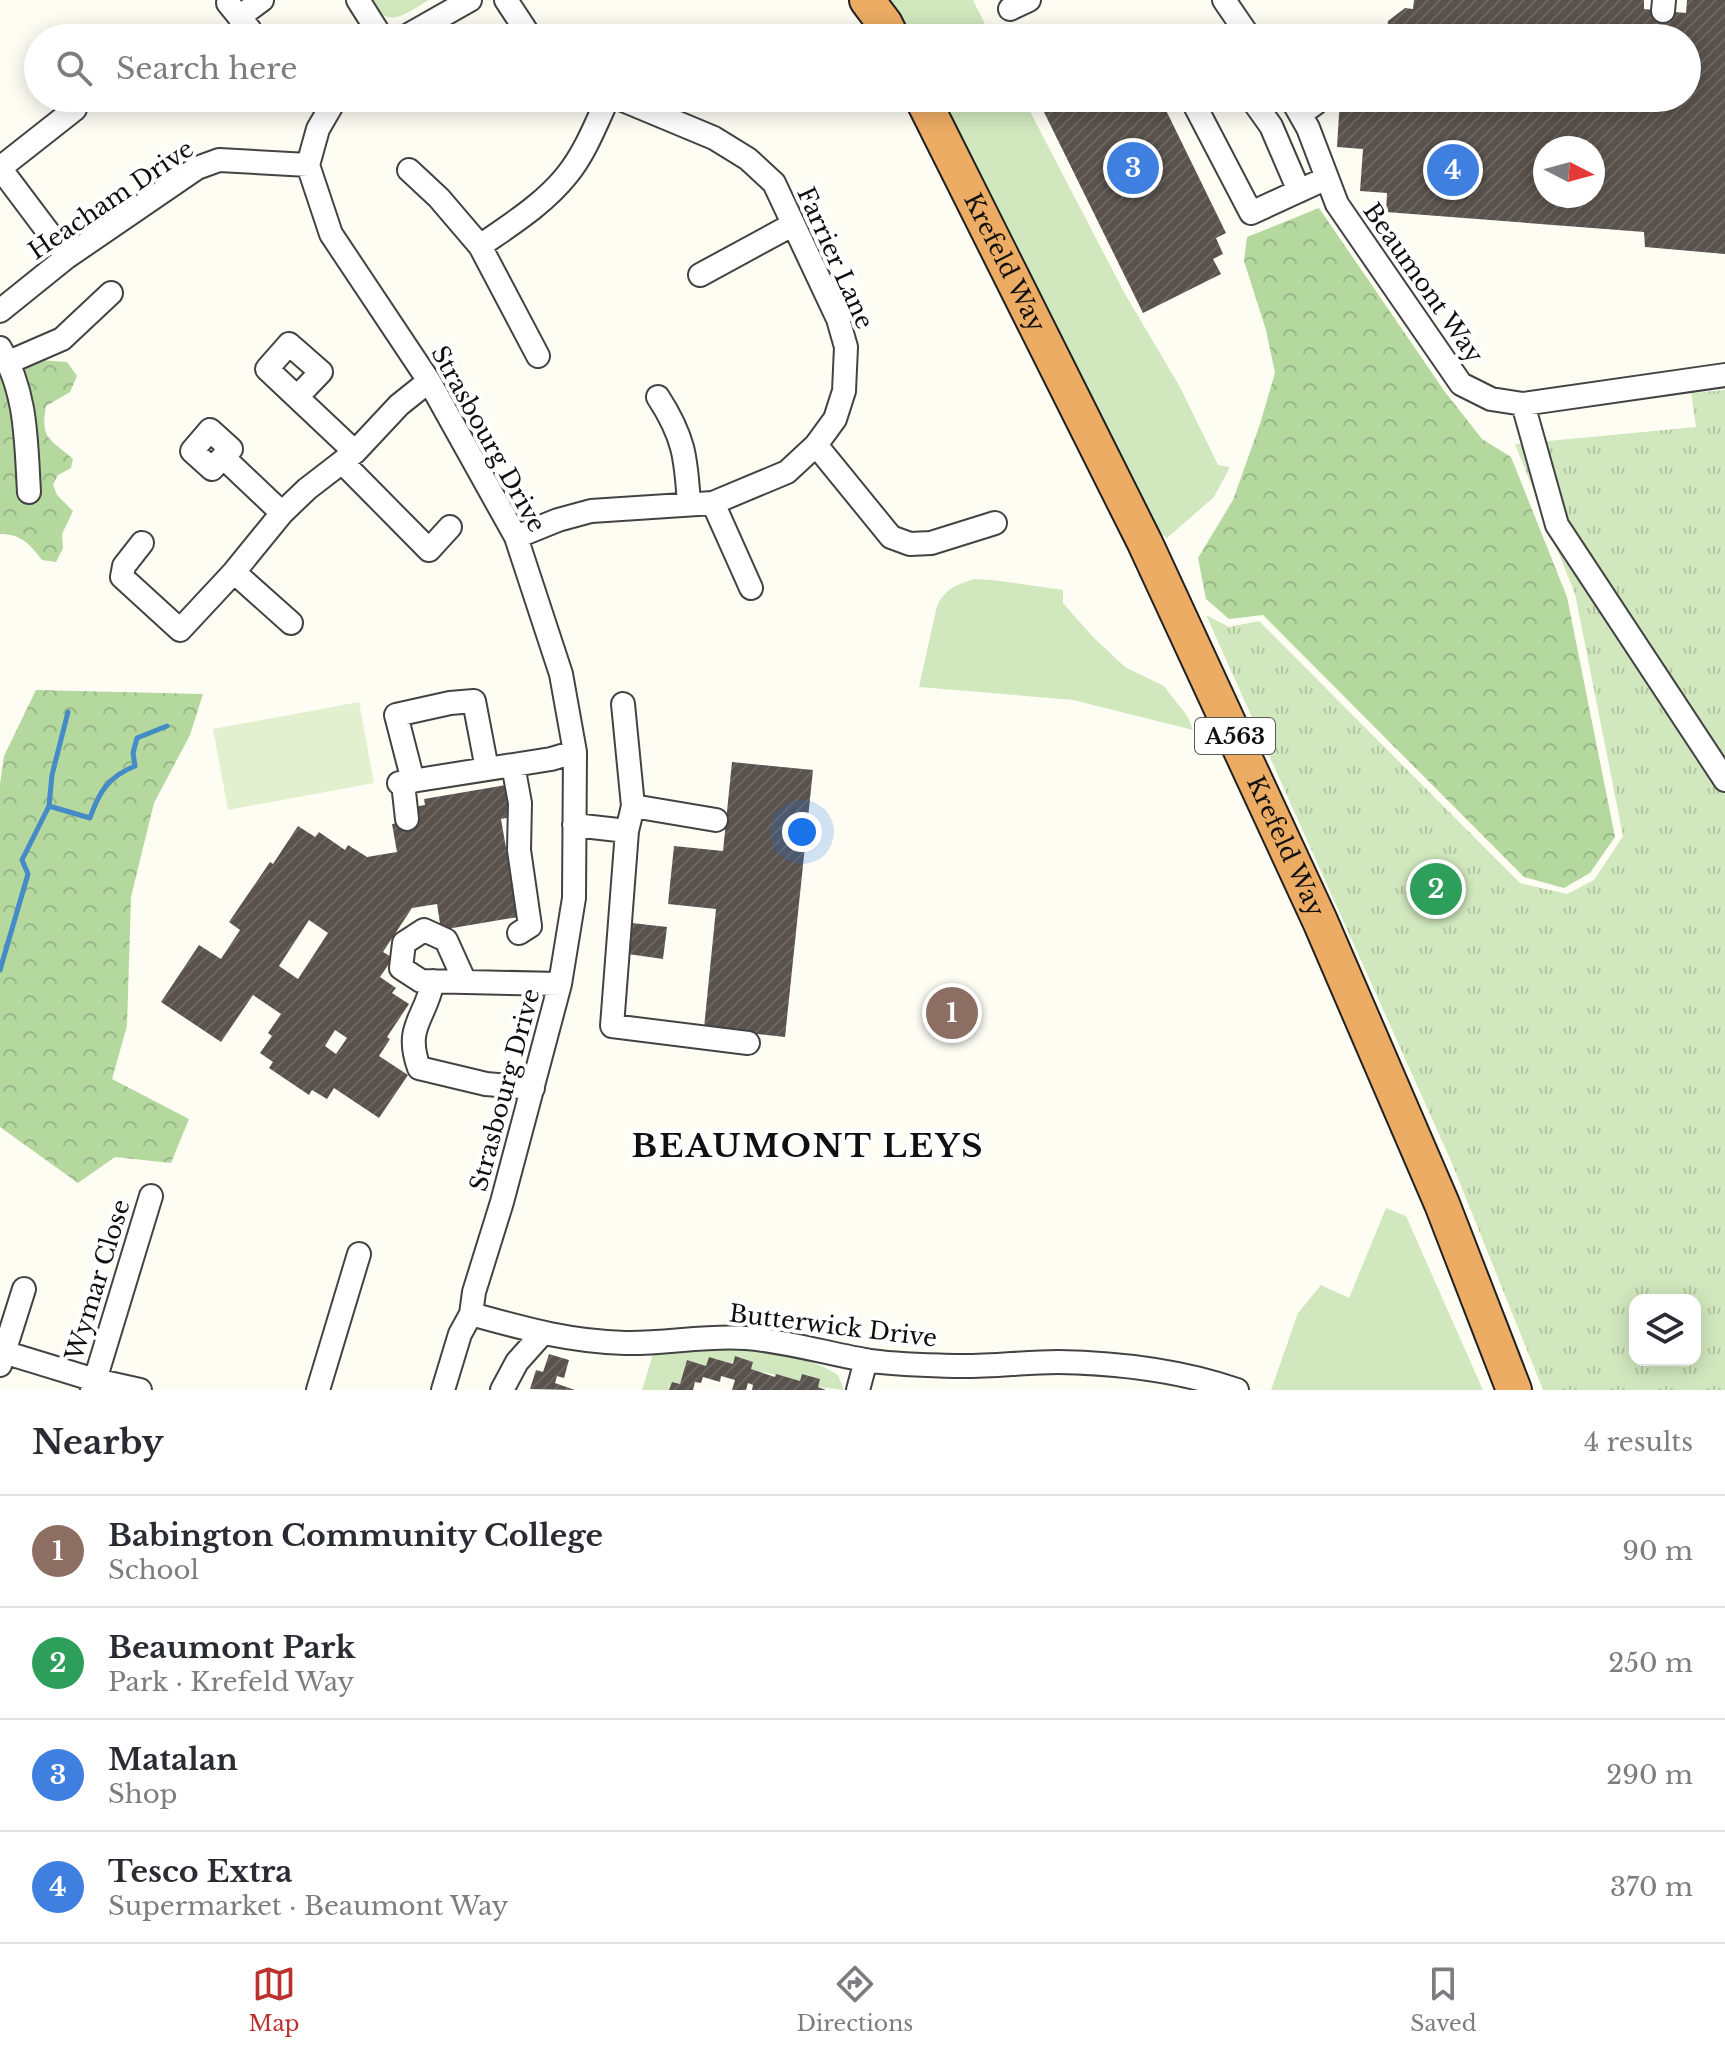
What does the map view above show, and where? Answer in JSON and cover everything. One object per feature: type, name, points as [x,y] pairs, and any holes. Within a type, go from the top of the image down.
[{"type":"highway","name":"Krefeld Way","points":[[929,112],[1145,543],[1314,907],[1442,1204],[1514,1390]]},
{"type":"street","points":[[239,17],[262,0]]},
{"type":"street","points":[[358,0],[373,24]]},
{"type":"street","points":[[428,24],[470,0]]},
{"type":"street","points":[[506,0],[522,24]]},
{"type":"street","points":[[1224,0],[1240,24]]},
{"type":"street","points":[[67,257],[3,177],[72,112]]},
{"type":"street","points":[[308,165],[318,129],[328,112]]},
{"type":"street","points":[[480,246],[551,193],[569,173],[602,112]]},
{"type":"street","name":"Farrier Lane","points":[[516,537],[591,511],[713,503],[787,472],[816,445],[835,419],[844,391],[846,347],[838,319],[774,183],[748,159],[714,138],[652,112]]},
{"type":"street","points":[[1198,112],[1251,213],[1327,178]]},
{"type":"street","points":[[1261,112],[1271,126],[1299,191]]},
{"type":"street","name":"Beaumont Way","points":[[1306,112],[1337,204],[1411,292],[1461,384],[1491,399],[1523,404],[1725,375]]},
{"type":"street","name":"Heacham Drive","points":[[0,311],[67,257],[197,168],[219,160],[308,165]]},
{"type":"street","name":"Strasbourg Drive","points":[[308,165],[331,234],[429,381],[516,537],[561,674],[575,752],[574,898],[560,984],[474,1292],[471,1314],[460,1334],[443,1390]]},
{"type":"street","points":[[409,170],[439,198],[480,246],[538,356]]},
{"type":"street","points":[[700,275],[792,225]]},
{"type":"street","points":[[29,492],[24,410],[4,355],[62,339],[111,293]]},
{"type":"street","points":[[142,543],[124,566],[122,577],[180,630],[234,572],[282,513],[348,457],[399,405],[429,381]]},
{"type":"street","points":[[297,397],[429,550],[450,527]]},
{"type":"street","points":[[658,397],[676,425],[687,463],[689,504]]},
{"type":"street","points":[[1523,404],[1557,525],[1725,780]]},
{"type":"street","points":[[816,445],[891,537],[910,544],[931,543],[995,523]]},
{"type":"street","points":[[223,457],[282,513]]},
{"type":"street","points":[[713,503],[751,588]]},
{"type":"street","points":[[234,572],[291,623]]},
{"type":"street","points":[[407,819],[396,715],[474,701],[487,769]]},
{"type":"street","points":[[623,704],[633,806],[627,831],[612,1026],[748,1043]]},
{"type":"street","points":[[405,782],[575,752]]},
{"type":"street","points":[[513,765],[520,803],[519,850],[530,926],[519,933]]},
{"type":"street","points":[[633,806],[716,820]]},
{"type":"street","points":[[574,825],[627,831]]},
{"type":"street","points":[[465,982],[446,940],[424,930],[404,943],[401,968],[427,981],[465,982],[560,984]]},
{"type":"street","points":[[427,981],[429,1003],[415,1028],[412,1047],[419,1068],[486,1084],[533,1088]]},
{"type":"street","name":"Wymar Close","points":[[93,1385],[151,1196]]},
{"type":"street","points":[[318,1390],[359,1254]]},
{"type":"street","points":[[24,1289],[1,1356],[93,1385],[140,1390]]},
{"type":"street","name":"Butterwick Drive","points":[[471,1314],[572,1340],[628,1343],[746,1338],[866,1360],[980,1367],[1056,1362],[1162,1380],[1209,1380],[1237,1390]]},
{"type":"street","points":[[502,1390],[517,1362],[542,1334]]},
{"type":"street","points":[[858,1390],[866,1360]]},
{"type":"green space","points":[[369,0],[429,0],[404,14],[390,17],[383,15]]},
{"type":"green space","points":[[891,0],[973,0],[985,24],[901,24]]},
{"type":"green space","points":[[940,112],[1030,112],[1125,294],[1180,387],[1218,465],[1230,467],[1214,497],[1167,538],[1160,533],[1151,535]]},
{"type":"green space","points":[[1319,208],[1445,392],[1482,439],[1511,457],[1567,597],[1615,837],[1590,873],[1564,888],[1524,877],[1263,615],[1229,619],[1206,599],[1198,558],[1233,500],[1275,373],[1266,330],[1244,261],[1247,237]]},
{"type":"green space","points":[[0,357],[67,362],[77,376],[70,392],[46,406],[44,417],[49,437],[73,459],[71,468],[58,475],[53,485],[57,495],[73,511],[62,534],[63,548],[56,562],[42,560],[19,538],[0,534]]},
{"type":"green space","points":[[1725,390],[1725,1390],[1543,1390],[1451,1161],[1206,615],[1229,627],[1259,621],[1520,883],[1567,894],[1594,880],[1623,836],[1575,594],[1515,444],[1696,427],[1691,393]]},
{"type":"green space","points":[[974,579],[1063,590],[1063,603],[1092,636],[1125,667],[1164,686],[1188,717],[1193,730],[1073,700],[919,687],[937,606],[952,588]]},
{"type":"green space","points":[[36,690],[203,694],[190,735],[154,803],[131,897],[127,1026],[112,1079],[189,1119],[171,1163],[115,1157],[78,1183],[0,1127],[0,784],[4,756]]},
{"type":"green space","points":[[359,702],[374,783],[228,810],[213,729]]},
{"type":"green space","points":[[1386,1208],[1406,1216],[1483,1390],[1271,1390],[1298,1313],[1321,1285],[1349,1298]]},
{"type":"green space","points":[[708,1348],[775,1354],[808,1361],[838,1375],[844,1390],[818,1387],[820,1379],[802,1374],[800,1381],[751,1369],[753,1362],[735,1357],[733,1364],[709,1357],[706,1366],[687,1360],[680,1384],[672,1382],[669,1390],[642,1390],[653,1354]]},
{"type":"building","points":[[1414,0],[1644,0],[1644,9],[1686,13],[1687,0],[1725,0],[1725,254],[1645,247],[1644,232],[1386,212],[1387,193],[1360,191],[1363,149],[1337,147],[1339,112],[1701,112],[1701,24],[1388,24],[1405,8],[1413,9]]},
{"type":"building","points":[[1044,112],[1167,112],[1226,233],[1216,238],[1223,254],[1213,259],[1221,274],[1143,313]]},
{"type":"building","points":[[732,762],[813,770],[785,1037],[704,1028],[716,909],[668,904],[674,846],[723,851]]},
{"type":"building","points":[[506,785],[512,817],[501,819],[518,917],[441,930],[437,904],[412,908],[383,952],[393,958],[380,977],[396,988],[392,993],[409,1004],[387,1037],[390,1039],[379,1056],[408,1075],[379,1118],[334,1088],[327,1099],[312,1090],[309,1095],[269,1068],[273,1062],[260,1053],[272,1036],[268,1033],[281,1014],[253,995],[221,1042],[161,1002],[199,945],[221,959],[240,930],[229,922],[298,826],[315,837],[319,832],[345,850],[348,845],[367,857],[397,852],[392,824],[417,820],[414,807],[425,805],[424,799]],"holes":[[[309,920],[328,933],[298,979],[279,966]],[[335,1030],[347,1038],[336,1054],[325,1046]]]},
{"type":"building","points":[[632,923],[667,927],[663,959],[628,954]]},
{"type":"building","points":[[549,1354],[569,1360],[564,1378],[557,1376],[555,1383],[575,1390],[530,1389],[536,1370],[543,1372]]},
{"type":"building","points":[[735,1356],[753,1362],[751,1369],[775,1377],[776,1374],[800,1381],[802,1374],[820,1379],[818,1387],[826,1390],[752,1390],[753,1385],[748,1383],[746,1390],[732,1390],[735,1380],[721,1376],[720,1382],[703,1377],[701,1383],[695,1382],[693,1390],[669,1390],[672,1382],[680,1384],[687,1360],[706,1366],[709,1357],[733,1364]]},
{"type":"waterway","points":[[0,970],[28,874],[22,860],[49,806],[52,775],[68,712]]},
{"type":"waterway","points":[[49,806],[90,818],[106,786],[135,766],[133,753],[137,738],[167,726]]},
{"type":"place","name":"Matalan","points":[[1133,168]]},
{"type":"place","name":"Tesco Extra","points":[[1453,170]]},
{"type":"place","name":"Beaumont Park","points":[[1436,889]]},
{"type":"place","name":"Babington Community College","points":[[952,1013]]},
{"type":"district","name":"BEAUMONT LEYS","points":[[808,1146]]}]
